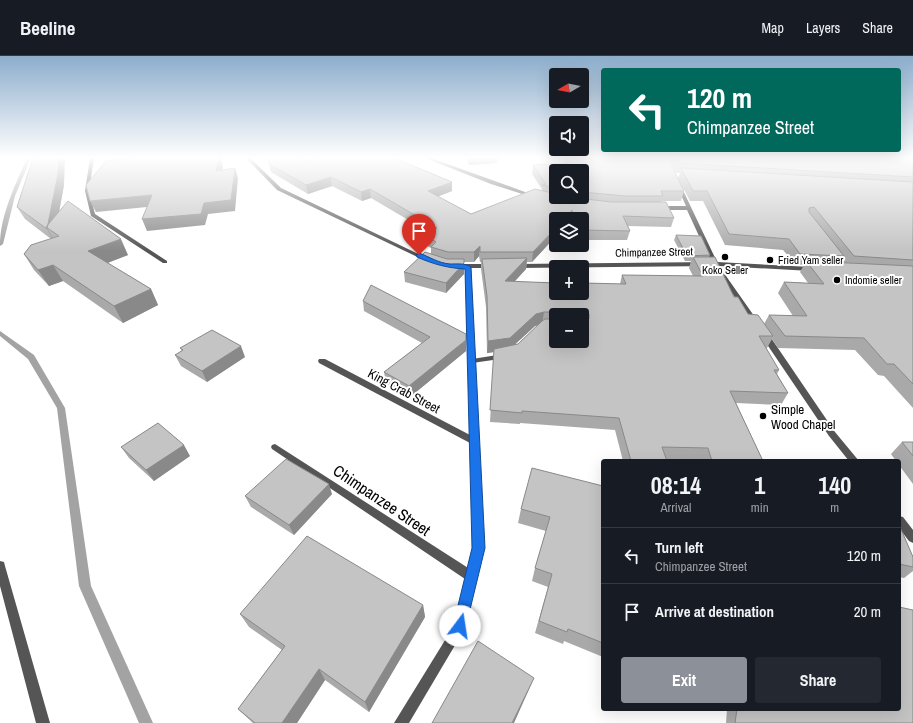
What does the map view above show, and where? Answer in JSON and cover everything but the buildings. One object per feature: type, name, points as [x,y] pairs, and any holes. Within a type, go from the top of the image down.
[{"type":"street","points":[[87,189],[93,215],[165,262]]},
{"type":"street","points":[[279,189],[433,262]]},
{"type":"street","points":[[513,189],[541,198]]},
{"type":"street","points":[[680,189],[715,264],[832,434],[852,459]]},
{"type":"street","points":[[651,208],[689,208]]},
{"type":"street","name":"Chimpanzee Street","points":[[508,266],[715,264],[815,269]]},
{"type":"street","points":[[448,266],[500,266]]},
{"type":"street","points":[[401,723],[460,626],[478,548],[468,267]]},
{"type":"street","points":[[472,361],[507,356],[513,353]]},
{"type":"street","name":"King Crab Street","points":[[322,362],[475,442]]},
{"type":"street","name":"Chimpanzee Street","points":[[275,447],[472,577]]},
{"type":"street","points":[[901,523],[913,538]]},
{"type":"street","points":[[0,566],[43,723]]},
{"type":"waterway","points":[[0,244],[16,189]]},
{"type":"waterway","points":[[0,333],[31,357],[61,408],[85,586],[146,723]]},
{"type":"place","name":"Koko Seller","points":[[725,257]]},
{"type":"place","name":"Fried Yam seller","points":[[770,260]]},
{"type":"place","name":"Indomie seller","points":[[837,280]]},
{"type":"place","name":"Simple Wood Chapel","points":[[763,416]]},
{"type":"route","points":[[419,255],[433,262],[448,266],[468,267],[478,548],[460,626]]}]
